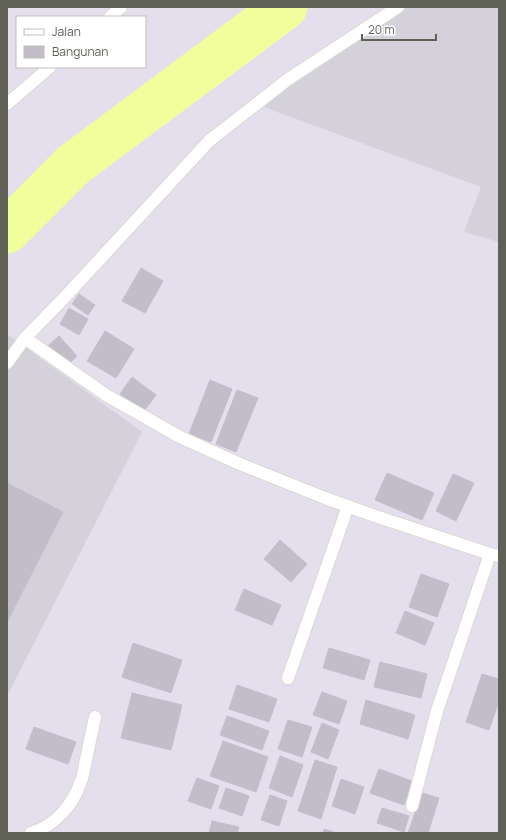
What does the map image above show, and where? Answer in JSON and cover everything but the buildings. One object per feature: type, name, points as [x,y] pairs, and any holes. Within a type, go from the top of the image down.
[{"type":"street","points":[[111,16],[121,7]]},
{"type":"street","points":[[7,363],[25,338],[209,141],[287,80],[398,7]]},
{"type":"street","points":[[7,104],[49,68]]},
{"type":"street","points":[[25,338],[106,395],[180,437],[240,464],[382,519],[495,555],[437,712],[412,806]]},
{"type":"street","points":[[288,678],[348,506]]},
{"type":"street","points":[[31,833],[41,830],[56,820],[68,806],[75,794],[82,780],[95,717]]},
{"type":"shaded area","points":[[391,7],[499,7],[499,242],[464,232],[481,187],[250,102]]},
{"type":"shaded area","points":[[7,334],[142,432],[7,696]]},
{"type":"waterway","points":[[7,231],[73,165],[285,7]]}]
